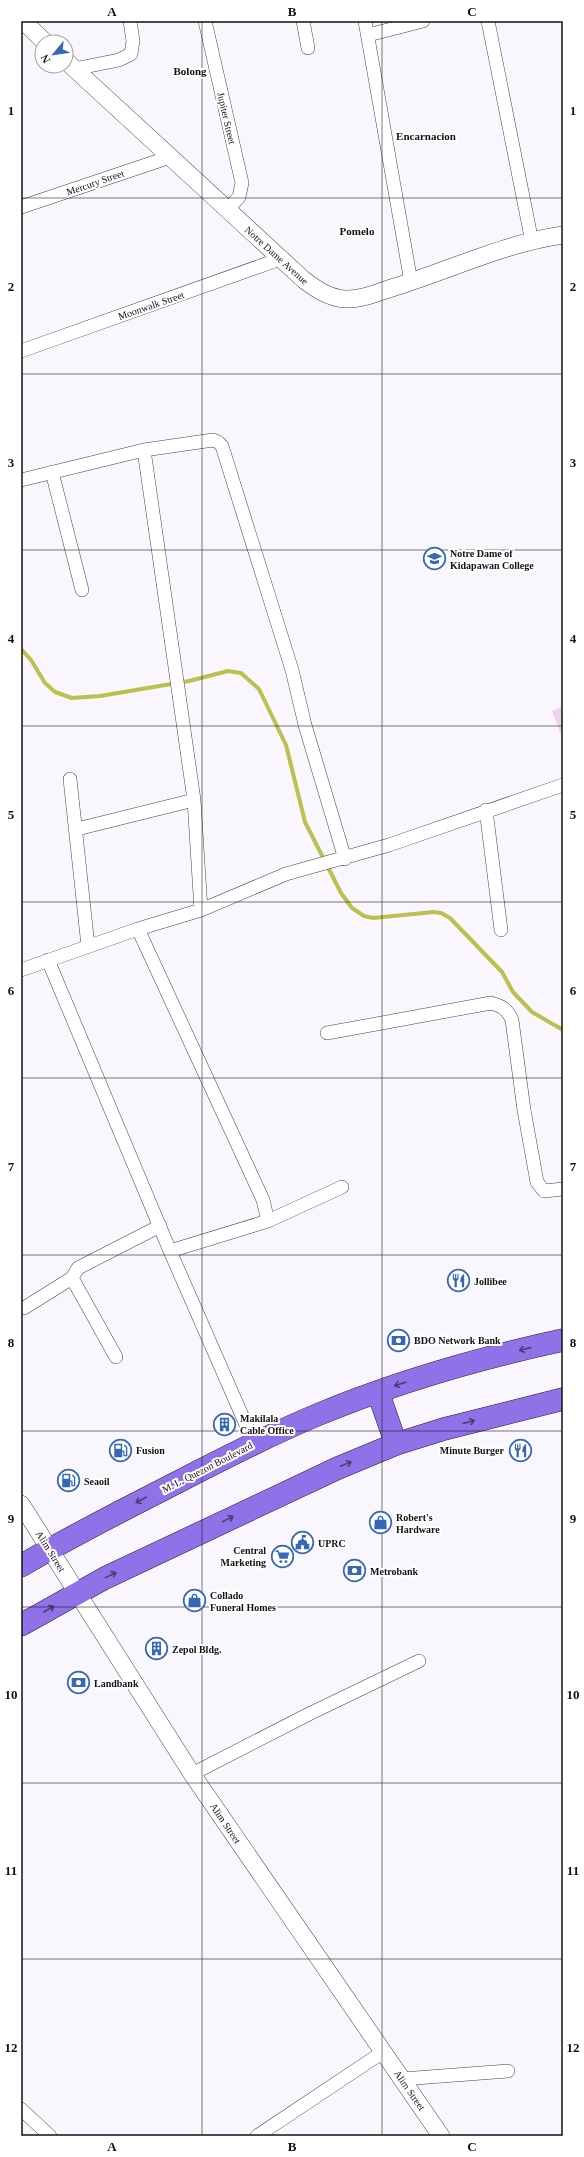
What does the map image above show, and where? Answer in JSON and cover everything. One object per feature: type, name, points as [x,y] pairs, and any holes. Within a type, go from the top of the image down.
[{"type":"highway","name":"M. L. Quezon Boulevard","points":[[21,1566],[49,1549],[254,1443],[317,1415],[378,1392],[500,1355],[563,1340]]},
{"type":"highway","points":[[378,1392],[396,1444]]},
{"type":"highway","points":[[21,1625],[77,1593],[276,1496],[338,1468],[396,1444],[486,1417],[563,1399]]},
{"type":"street","points":[[23,21],[37,34]]},
{"type":"street","points":[[74,65],[119,60],[131,54],[133,40],[130,21]]},
{"type":"street","name":"Jupiter Street","points":[[205,21],[242,183],[239,197],[227,210]]},
{"type":"street","points":[[303,21],[308,48]]},
{"type":"street","points":[[365,21],[410,282]]},
{"type":"street","points":[[368,35],[423,21]]},
{"type":"street","points":[[488,21],[532,242]]},
{"type":"street","name":"Notre Dame Avenue","points":[[74,69],[280,259],[318,290],[330,296],[344,299],[354,298],[410,282],[532,242],[563,235]]},
{"type":"street","name":"Mercury Street","points":[[21,207],[170,157]]},
{"type":"street","name":"Moonwalk Street","points":[[21,350],[280,259]]},
{"type":"street","points":[[21,480],[144,450],[212,440],[222,446],[292,670],[340,860]]},
{"type":"street","points":[[144,450],[174,671],[194,800],[201,910]]},
{"type":"street","points":[[52,472],[82,590]]},
{"type":"street","points":[[70,779],[88,946]]},
{"type":"street","points":[[21,970],[138,929],[201,910],[263,883],[340,860],[563,785]]},
{"type":"street","points":[[76,829],[194,800]]},
{"type":"street","points":[[486,810],[502,930]]},
{"type":"street","points":[[138,929],[263,1200],[268,1221]]},
{"type":"street","points":[[48,960],[170,1251],[254,1443]]},
{"type":"street","points":[[327,1033],[491,1003],[502,1006],[508,1011],[512,1020],[524,1110],[537,1182],[544,1191],[563,1189]]},
{"type":"street","points":[[170,1251],[268,1221],[342,1187]]},
{"type":"street","points":[[24,1308],[72,1278],[78,1268],[160,1226]]},
{"type":"street","points":[[72,1278],[116,1357]]},
{"type":"street","name":"Alim Street","points":[[21,1504],[192,1774],[441,2136]]},
{"type":"street","points":[[192,1774],[308,1714],[419,1661]]},
{"type":"street","points":[[257,2136],[383,2052]]},
{"type":"street","points":[[402,2079],[508,2071]]},
{"type":"street","points":[[21,2109],[50,2136]]},
{"type":"shaded area","points":[[563,706],[563,740],[552,711]]},
{"type":"waterway","points":[[21,649],[31,660],[45,683],[55,692],[72,698],[100,696],[189,681],[228,671],[241,673],[259,689],[286,745],[305,822],[341,893],[352,908],[364,916],[373,918],[434,912],[441,913],[450,918],[502,972],[513,992],[532,1012],[563,1030]]},
{"type":"place","name":"Notre Dame of Kidapawan College","points":[[435,559]]},
{"type":"place","name":"Jollibee","points":[[458,1281]]},
{"type":"place","name":"BDO Network Bank","points":[[398,1340]]},
{"type":"place","name":"Makilala Cable Office","points":[[225,1424]]},
{"type":"place","name":"Fusion","points":[[120,1450]]},
{"type":"place","name":"Minute Burger","points":[[520,1450]]},
{"type":"place","name":"Seaoil","points":[[69,1481]]},
{"type":"place","name":"Robert's Hardware","points":[[381,1523]]},
{"type":"place","name":"UPRC","points":[[303,1543]]},
{"type":"place","name":"Central Marketing","points":[[282,1556]]},
{"type":"place","name":"Metrobank","points":[[354,1571]]},
{"type":"place","name":"Collado Funeral Homes","points":[[194,1601]]},
{"type":"place","name":"Zepol Bldg.","points":[[157,1649]]},
{"type":"place","name":"Landbank","points":[[79,1683]]},
{"type":"district","name":"Bolong","points":[[190,71]]},
{"type":"district","name":"Encarnacion","points":[[426,136]]},
{"type":"district","name":"Pomelo","points":[[357,231]]}]
